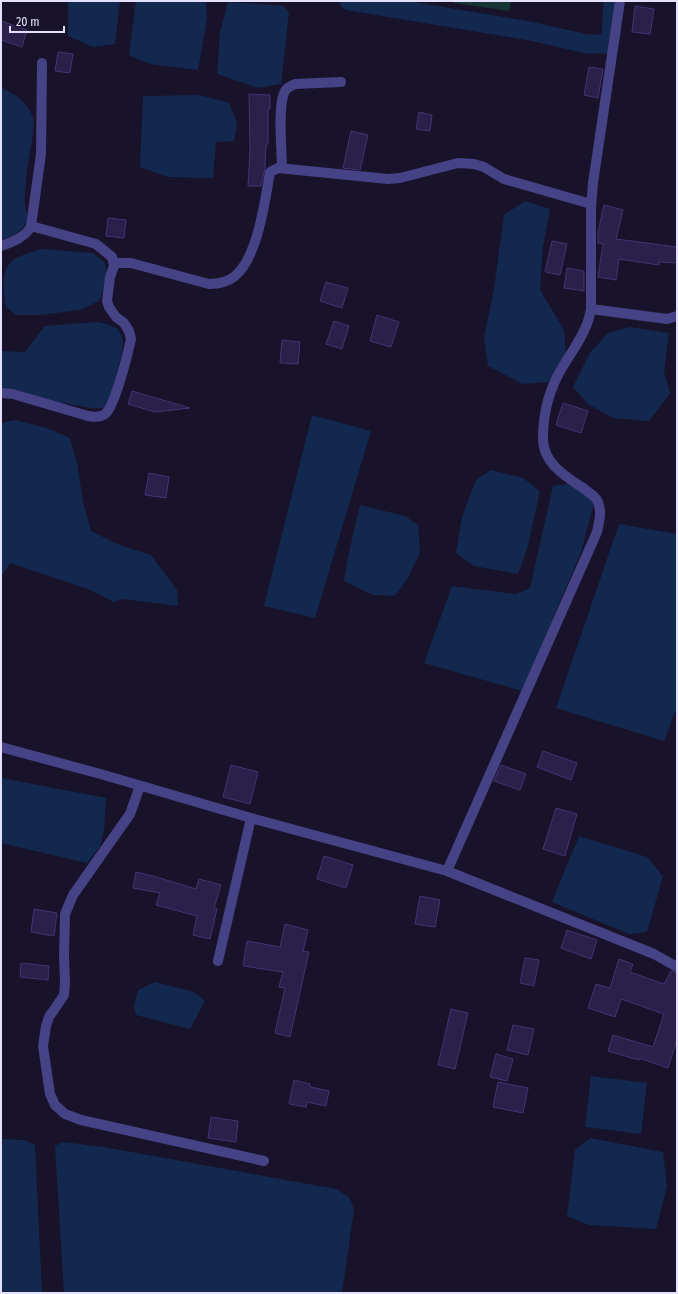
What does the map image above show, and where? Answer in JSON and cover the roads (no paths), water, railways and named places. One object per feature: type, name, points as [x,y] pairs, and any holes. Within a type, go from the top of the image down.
[{"type":"street","points":[[446,872],[597,532],[601,518],[598,500],[552,465],[545,453],[543,439],[550,394],[557,377],[587,324],[591,309],[591,204],[620,1]]},
{"type":"street","points":[[1,246],[23,236],[29,231],[31,226],[41,154],[42,63]]},
{"type":"street","points":[[282,168],[281,109],[285,91],[295,84],[341,82]]},
{"type":"street","points":[[114,263],[131,264],[209,284],[218,284],[229,280],[242,269],[252,250],[260,221],[270,172],[274,169],[282,168],[388,179],[400,178],[458,163],[474,164],[484,167],[504,179],[591,204]]},
{"type":"street","points":[[1,393],[13,394],[88,416],[97,417],[104,415],[110,409],[118,388],[131,339],[129,331],[124,323],[116,317],[107,301],[110,277],[114,266],[112,257],[96,244],[31,226]]},
{"type":"street","points":[[591,309],[667,319],[677,316]]},
{"type":"street","points":[[1,747],[446,872],[654,954],[677,967]]},
{"type":"street","points":[[140,786],[130,814],[88,876],[73,895],[65,914],[64,995],[49,1017],[43,1046],[50,1094],[55,1105],[64,1114],[81,1120],[264,1161]]},
{"type":"street","points":[[218,961],[251,818]]},
{"type":"water","points":[[68,1],[120,1],[115,44],[93,47],[68,36]]},
{"type":"water","points":[[136,1],[206,1],[207,18],[198,70],[150,64],[129,55]]},
{"type":"water","points":[[228,2],[284,6],[289,13],[281,84],[258,88],[217,74],[220,32]]},
{"type":"water","points":[[1,87],[24,103],[31,112],[34,123],[25,192],[27,221],[18,232],[1,240]]},
{"type":"water","points":[[200,95],[229,103],[237,123],[234,141],[216,142],[213,178],[168,177],[140,167],[143,96]]},
{"type":"water","points":[[525,201],[550,209],[543,246],[540,290],[564,330],[566,354],[548,382],[523,384],[488,366],[484,337],[494,289],[504,215]]},
{"type":"water","points":[[42,249],[93,253],[105,263],[105,282],[99,301],[80,310],[40,315],[16,315],[6,307],[4,280],[10,263],[18,257]]},
{"type":"water","points":[[97,322],[107,324],[118,329],[123,340],[122,351],[112,394],[104,408],[91,408],[51,401],[15,389],[1,389],[1,351],[25,352],[45,326]]},
{"type":"water","points":[[629,327],[669,333],[664,372],[670,393],[649,421],[613,418],[588,404],[573,387],[590,353],[608,333]]},
{"type":"water","points":[[312,415],[371,431],[315,618],[264,606]]},
{"type":"water","points":[[15,420],[47,428],[70,438],[77,463],[83,501],[91,531],[117,544],[151,555],[177,590],[178,606],[122,599],[114,602],[88,589],[10,563],[1,577],[1,423]]},
{"type":"water","points":[[491,470],[523,478],[540,491],[528,546],[518,574],[474,566],[456,553],[462,517],[476,480]]},
{"type":"water","points":[[567,484],[590,497],[594,501],[593,507],[581,552],[522,691],[424,663],[452,586],[516,594],[530,588],[553,486]]},
{"type":"water","points":[[360,505],[405,516],[418,525],[420,552],[409,576],[395,596],[373,595],[344,581]]},
{"type":"water","points":[[619,524],[677,534],[677,707],[664,741],[556,708]]},
{"type":"water","points":[[1,778],[106,798],[104,830],[100,847],[87,863],[1,843]]},
{"type":"water","points":[[579,836],[647,857],[663,876],[647,932],[629,934],[552,902]]},
{"type":"water","points":[[155,982],[194,992],[205,1001],[190,1029],[136,1015],[134,1006],[138,990]]},
{"type":"water","points":[[591,1076],[647,1083],[641,1134],[585,1127]]},
{"type":"water","points":[[590,1138],[663,1152],[667,1186],[656,1229],[589,1225],[567,1216],[575,1150]]},
{"type":"water","points":[[1,1139],[24,1140],[35,1145],[42,1293],[1,1293]]},
{"type":"water","points":[[63,1142],[104,1147],[336,1189],[349,1197],[354,1209],[342,1293],[64,1293],[55,1146]]},
{"type":"waterway","points":[[349,1],[530,31],[587,44],[608,44],[611,34],[613,1]]}]
